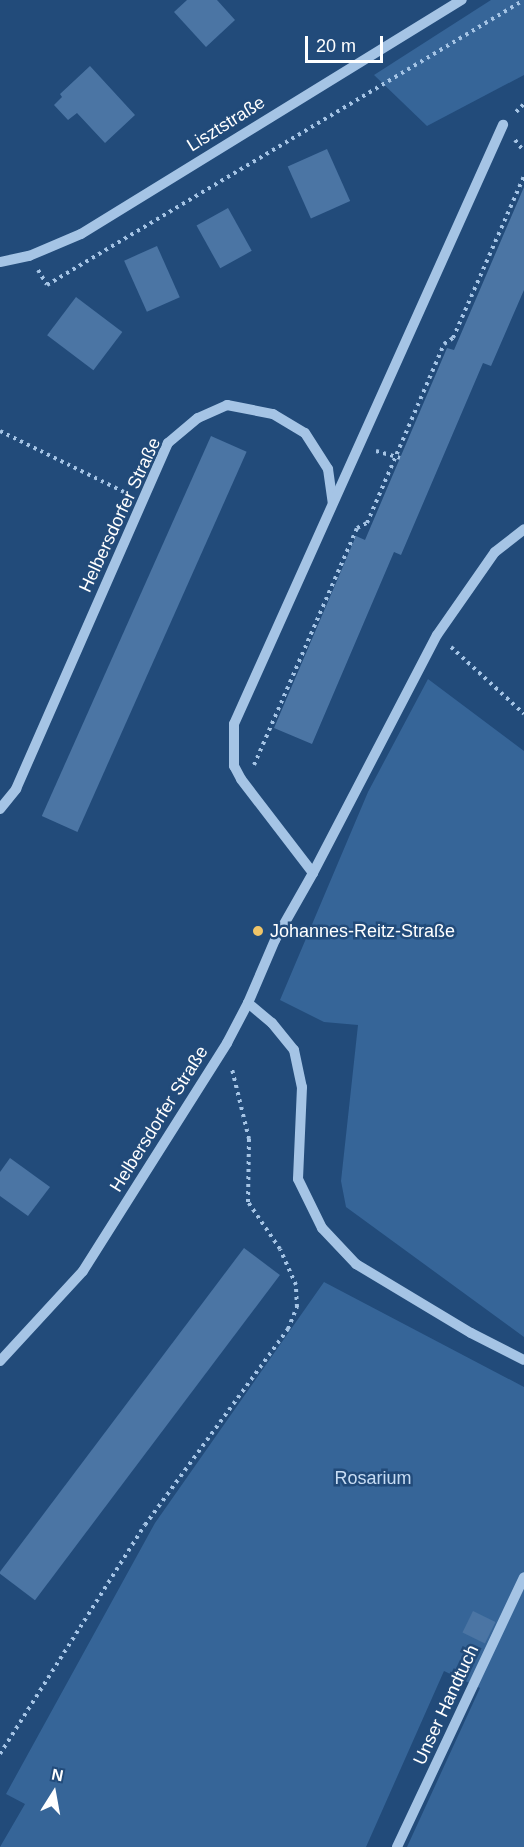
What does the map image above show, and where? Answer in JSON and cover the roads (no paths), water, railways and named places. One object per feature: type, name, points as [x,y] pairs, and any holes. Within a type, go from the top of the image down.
[{"type":"street","name":"Lisztstraße","points":[[0,262],[29,256],[81,234],[462,0]]},
{"type":"street","points":[[313,873],[241,780],[234,766],[234,724],[503,125]]},
{"type":"street","name":"Helbersdorfer Straße","points":[[0,809],[16,789],[168,443],[198,418],[228,405],[273,414],[305,433],[328,469],[333,503]]},
{"type":"street","name":"Helbersdorfer Straße","points":[[0,1361],[83,1270],[227,1043],[248,1003],[275,940],[313,873],[437,635],[495,552],[524,529]]},
{"type":"street","points":[[248,1003],[272,1023],[294,1050],[302,1087],[298,1179],[322,1228],[357,1264],[471,1333],[524,1360]]},
{"type":"street","name":"Unser Handtuch","points":[[398,1847],[524,1577]]},
{"type":"place","name":"Johannes-Reitz-Straße","points":[[258,931]]},
{"type":"park label","name":"Rosarium","points":[[373,1478]]}]
